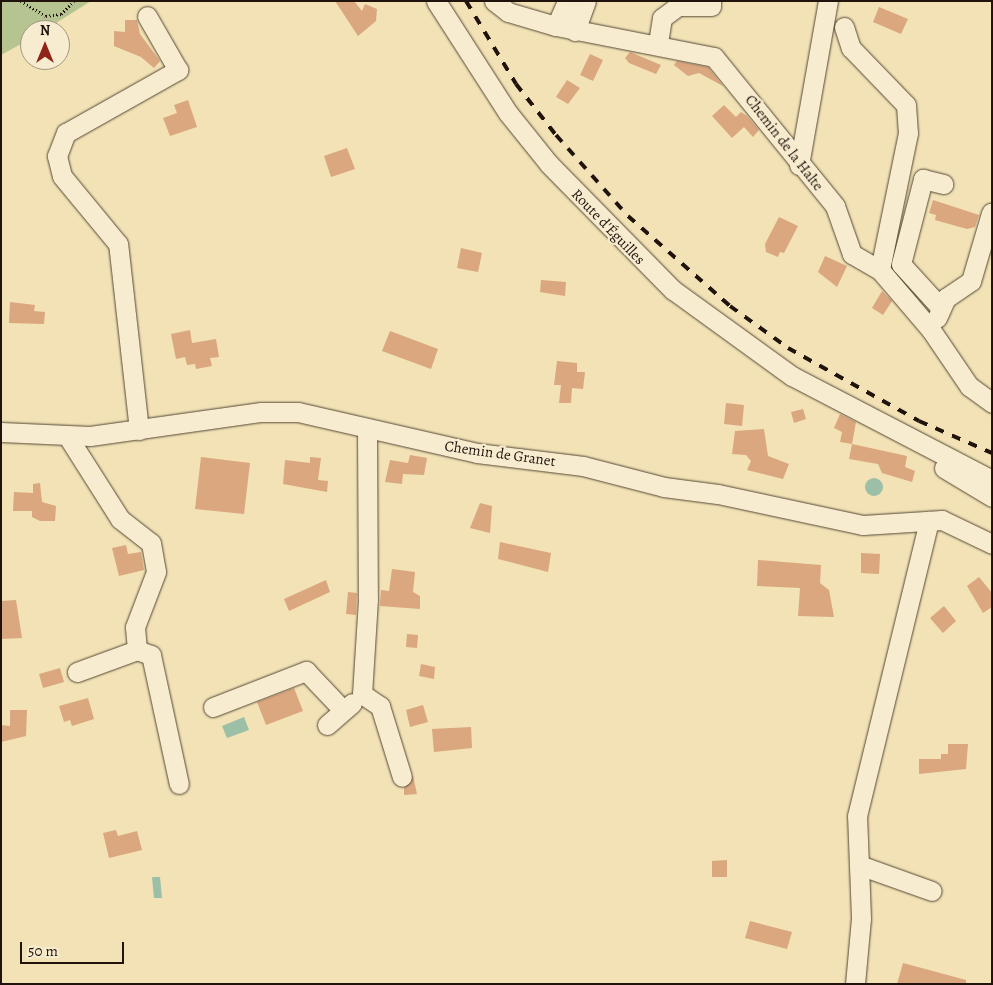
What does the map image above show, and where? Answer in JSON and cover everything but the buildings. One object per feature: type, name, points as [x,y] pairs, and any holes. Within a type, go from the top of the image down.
[{"type":"street","name":"Route d'Éguilles","points":[[436,1],[520,127],[572,191],[641,262],[748,348],[992,497]]},
{"type":"street","name":"Chemin de la Halte","points":[[494,1],[508,12],[574,31],[658,43],[714,57],[799,165],[835,206],[852,254],[880,270],[931,330],[969,386],[992,404]]},
{"type":"street","points":[[556,26],[566,1]]},
{"type":"street","points":[[574,31],[586,1]]},
{"type":"street","points":[[658,43],[662,18],[678,6],[711,6],[711,1]]},
{"type":"street","points":[[799,165],[828,1]]},
{"type":"street","points":[[138,430],[118,244],[62,176],[57,156],[66,133],[178,70],[147,16]]},
{"type":"street","points":[[844,27],[851,48],[868,69],[906,105],[908,133],[880,270]]},
{"type":"street","points":[[941,308],[901,264],[923,178],[943,184]]},
{"type":"street","points":[[931,330],[946,298],[971,280],[991,213]]},
{"type":"street","name":"Route d'Éguilles","points":[[835,400],[992,480]]},
{"type":"street","name":"Chemin de Granet","points":[[1,432],[68,437],[298,412],[477,453],[583,466],[664,487],[718,494],[863,526],[929,521],[954,522],[992,544]]},
{"type":"street","points":[[327,725],[362,694],[368,599],[367,428]]},
{"type":"street","points":[[68,437],[120,519],[151,543],[156,572],[135,627],[137,650]]},
{"type":"street","points":[[855,984],[858,865],[857,816],[929,521]]},
{"type":"street","points":[[77,672],[137,650],[151,655],[179,784]]},
{"type":"street","points":[[213,707],[306,671],[343,710]]},
{"type":"street","points":[[362,694],[380,706],[402,777]]},
{"type":"street","points":[[858,865],[932,891]]},
{"type":"path","points":[[21,1],[46,16],[61,14],[74,1]]},
{"type":"shaded area","points":[[1,1],[91,1],[61,20],[20,20],[20,45],[1,55]]},
{"type":"shaded area","points":[[874,478],[880,481],[883,487],[880,493],[874,496],[868,493],[865,487],[868,481]]},
{"type":"shaded area","points":[[244,717],[249,730],[227,738],[222,726]]},
{"type":"shaded area","points":[[152,877],[160,877],[162,898],[154,898]]},
{"type":"railway","points":[[466,1],[516,84],[556,135],[628,216],[730,306],[788,348],[919,421],[992,453]]}]
